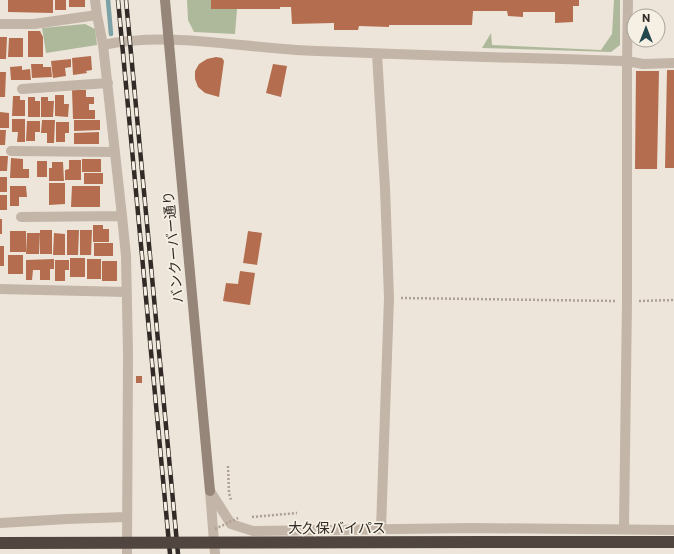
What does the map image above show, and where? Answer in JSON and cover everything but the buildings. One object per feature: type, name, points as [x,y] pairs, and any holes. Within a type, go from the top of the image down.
[{"type":"highway","name":"大久保バイパス","points":[[0,543],[674,542]]},
{"type":"street","points":[[96,0],[108,83],[126,256],[128,353],[127,554]]},
{"type":"street","name":"バンクーバー通り","points":[[166,0],[168,39],[210,491]]},
{"type":"street","points":[[624,529],[627,301],[628,0]]},
{"type":"street","points":[[0,24],[34,24],[97,15]]},
{"type":"street","points":[[103,45],[121,42],[168,39],[257,48],[377,54],[627,61],[643,64],[674,63]]},
{"type":"street","points":[[377,54],[385,188],[389,298],[381,528]]},
{"type":"street","points":[[22,89],[108,83]]},
{"type":"street","points":[[11,151],[116,152]]},
{"type":"street","points":[[21,216],[122,216]]},
{"type":"street","points":[[0,289],[126,292]]},
{"type":"street","points":[[210,491],[231,524],[253,531],[381,528],[674,530]]},
{"type":"street","points":[[210,491],[215,554]]},
{"type":"street","points":[[0,523],[127,517]]},
{"type":"path","points":[[389,298],[627,301],[674,300]]},
{"type":"path","points":[[228,466],[229,493],[234,506]]},
{"type":"path","points":[[236,512],[238,518],[297,513]]},
{"type":"green space","points":[[187,0],[211,0],[211,9],[237,9],[235,34],[194,32],[188,20]]},
{"type":"green space","points":[[614,0],[620,0],[620,45],[611,52],[482,48],[491,33],[492,45],[601,50],[612,34]]},
{"type":"green space","points":[[85,24],[95,29],[97,45],[46,53],[42,28]]},
{"type":"waterway","points":[[108,0],[111,34]]},
{"type":"railway","points":[[118,0],[170,554]]},
{"type":"railway","points":[[126,0],[178,554]]}]
